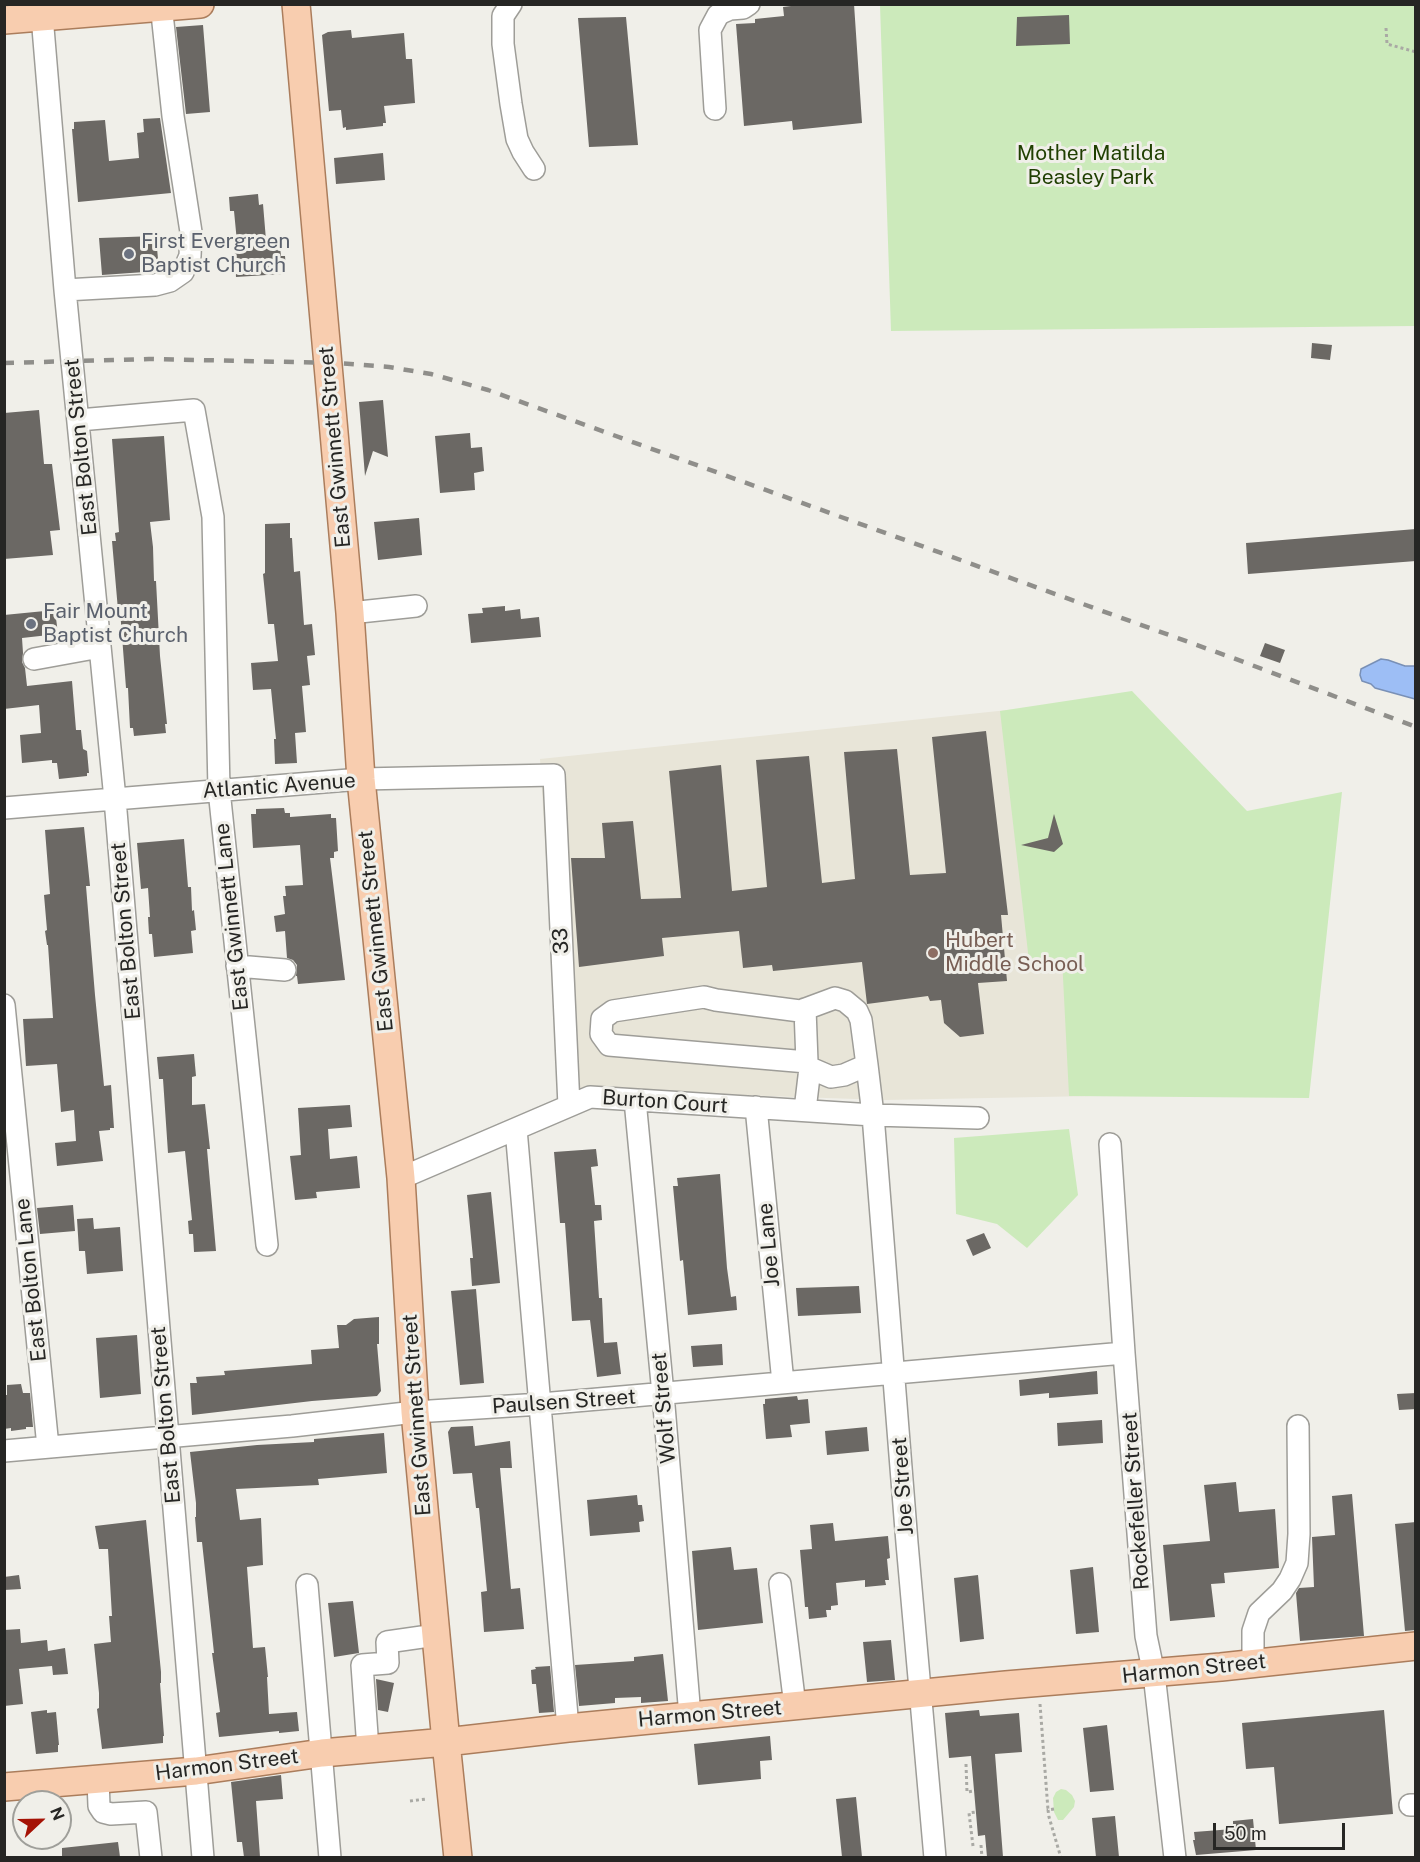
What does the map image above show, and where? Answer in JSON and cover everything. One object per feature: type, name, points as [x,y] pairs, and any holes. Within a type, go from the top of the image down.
[{"type":"main road","points":[[4,20],[41,11],[200,4]]},
{"type":"main road","name":"East Gwinnett Street","points":[[296,4],[351,614],[353,677],[361,779],[401,1178],[415,1412],[459,1857]]},
{"type":"main road","name":"Harmon Street","points":[[4,1787],[196,1771],[322,1753],[922,1693],[1154,1674],[1416,1646]]},
{"type":"street","points":[[511,4],[503,16],[503,44],[511,104],[517,139],[534,169]]},
{"type":"street","points":[[715,109],[710,30],[718,15],[749,4]]},
{"type":"street","points":[[65,290],[155,285],[170,281],[183,272],[190,256],[191,232],[173,116],[161,6]]},
{"type":"street","name":"East Bolton Street","points":[[41,11],[65,290],[115,799],[203,1857]]},
{"type":"street","name":"East Gwinnett Lane","points":[[79,420],[194,410],[213,517],[219,790],[267,1245]]},
{"type":"street","points":[[351,614],[416,606]]},
{"type":"street","points":[[34,659],[100,647]]},
{"type":"street","name":"Atlantic Avenue","points":[[4,808],[361,779],[554,775]]},
{"type":"street","name":"33","points":[[554,775],[569,1106]]},
{"type":"street","points":[[237,966],[285,970]]},
{"type":"street","points":[[704,997],[800,1011],[806,1009],[835,998],[845,1001],[856,1011],[861,1020],[867,1065],[843,1075],[831,1077],[808,1065],[609,1045],[601,1034],[602,1019],[613,1011],[704,997]]},
{"type":"street","name":"East Bolton Lane","points":[[4,1005],[48,1447]]},
{"type":"street","points":[[805,1110],[808,1065],[806,1009]]},
{"type":"street","name":"Joe Street","points":[[867,1065],[935,1857]]},
{"type":"street","name":"Burton Court","points":[[401,1178],[590,1097],[978,1118]]},
{"type":"street","name":"Wolf Street","points":[[635,1100],[690,1716]]},
{"type":"street","name":"Joe Lane","points":[[756,1107],[783,1383]]},
{"type":"street","points":[[516,1129],[568,1728]]},
{"type":"street","name":"Rockefeller Street","points":[[1110,1144],[1146,1636],[1154,1674],[1174,1857]]},
{"type":"street","name":"Paulsen Street","points":[[4,1451],[292,1426],[415,1412],[663,1394],[1124,1353]]},
{"type":"street","points":[[1253,1664],[1253,1631],[1259,1613],[1282,1591],[1297,1563],[1298,1426]]},
{"type":"street","points":[[780,1584],[795,1706]]},
{"type":"street","points":[[307,1585],[330,1857]]},
{"type":"street","points":[[368,1749],[362,1665],[388,1663],[387,1642],[436,1635]]},
{"type":"street","points":[[98,1780],[99,1806],[103,1812],[111,1814],[146,1812],[151,1857]]},
{"type":"path","points":[[1386,28],[1387,44],[1416,52]]},
{"type":"path","points":[[1038,1683],[1048,1810],[1061,1857]]},
{"type":"path","points":[[966,1764],[967,1792],[974,1791]]},
{"type":"path","points":[[410,1801],[426,1799]]},
{"type":"path","points":[[1048,1810],[1054,1809]]},
{"type":"path","points":[[973,1846],[969,1813],[976,1812]]},
{"type":"path","points":[[981,1845],[982,1857]]},
{"type":"shaded area","name":"Hubert Middle School","points":[[1132,697],[1298,1092],[885,1100],[560,1089],[540,759]]},
{"type":"green space","name":"Mother Matilda Beasley Park","points":[[880,5],[1415,5],[1415,326],[891,331]]},
{"type":"green space","points":[[1132,691],[1247,811],[1342,792],[1309,1098],[1069,1096],[1062,958],[1029,961],[1000,711]]},
{"type":"green space","points":[[1069,1129],[1078,1195],[1027,1248],[997,1224],[956,1214],[954,1138]]},
{"type":"green space","points":[[1061,1789],[1072,1795],[1075,1801],[1074,1807],[1063,1820],[1058,1820],[1054,1812],[1053,1798]]},
{"type":"water","points":[[1381,659],[1405,666],[1415,666],[1415,699],[1375,688],[1362,681],[1361,669]]},
{"type":"building","points":[[807,4],[854,4],[862,123],[793,130],[792,121],[744,126],[736,24],[755,23],[755,19],[784,16],[783,7]]},
{"type":"building","points":[[1069,15],[1070,44],[1016,46],[1017,17]]},
{"type":"building","points":[[626,17],[638,145],[589,147],[578,18]]},
{"type":"building","points":[[203,25],[210,112],[186,114],[176,27]]},
{"type":"building","points":[[351,30],[352,38],[404,33],[406,59],[412,59],[415,103],[384,106],[386,123],[383,123],[383,126],[346,130],[346,127],[343,128],[341,110],[329,111],[322,35],[328,32]]},
{"type":"building","points":[[160,118],[171,193],[78,202],[72,129],[74,129],[74,122],[105,120],[109,161],[139,158],[137,133],[144,132],[143,119]]},
{"type":"building","points":[[383,153],[385,180],[336,184],[334,158]]},
{"type":"building","points":[[258,194],[259,205],[263,204],[266,240],[279,238],[281,256],[285,256],[286,270],[282,271],[282,274],[236,277],[234,242],[237,242],[234,211],[230,211],[229,197]]},
{"type":"building","name":"First Evergreen Baptist Church","points":[[156,236],[159,271],[102,275],[99,238]]},
{"type":"building","points":[[1312,343],[1332,345],[1330,360],[1311,358]]},
{"type":"building","points":[[383,400],[388,457],[373,451],[365,476],[359,402]]},
{"type":"building","points":[[39,410],[44,464],[52,464],[60,530],[50,531],[53,555],[4,559],[4,413]]},
{"type":"building","points":[[470,433],[471,448],[482,447],[484,471],[474,473],[475,490],[440,493],[435,436]]},
{"type":"building","points":[[164,436],[170,520],[150,522],[167,724],[165,724],[166,733],[134,736],[133,728],[130,728],[128,688],[126,688],[112,541],[116,541],[115,533],[119,532],[112,439]]},
{"type":"building","points":[[419,518],[422,555],[378,560],[374,522]]},
{"type":"building","points":[[290,523],[294,572],[300,571],[304,625],[312,624],[315,655],[307,656],[310,685],[302,686],[306,732],[295,733],[297,763],[275,764],[274,739],[276,739],[271,689],[253,690],[251,663],[278,661],[274,624],[268,624],[263,574],[265,573],[265,524]]},
{"type":"building","points":[[1416,529],[1416,561],[1248,574],[1246,543]]},
{"type":"building","points":[[505,606],[505,611],[520,609],[521,619],[539,617],[541,637],[471,643],[468,614],[483,613],[482,608]]},
{"type":"building","points":[[55,610],[58,634],[22,638],[22,662],[27,686],[72,681],[76,730],[81,730],[83,749],[87,751],[89,773],[87,776],[59,779],[57,763],[52,763],[52,760],[22,763],[20,735],[41,733],[39,705],[4,709],[4,615]]},
{"type":"building","points":[[1265,643],[1285,650],[1280,663],[1260,656]]},
{"type":"building","name":"Hubert Middle School","points":[[986,731],[1008,915],[1001,915],[1007,981],[978,983],[984,1034],[960,1037],[944,1023],[941,1000],[930,1001],[928,996],[867,1004],[862,962],[773,971],[772,965],[743,968],[739,931],[662,938],[664,956],[579,967],[571,858],[605,858],[602,823],[633,821],[641,899],[681,898],[669,771],[721,765],[732,891],[767,887],[756,760],[809,756],[822,883],[855,879],[844,752],[897,749],[910,875],[946,873],[932,737]]},
{"type":"building","points":[[284,808],[285,813],[290,813],[290,817],[331,814],[331,818],[336,818],[338,851],[334,852],[334,858],[330,858],[345,980],[298,984],[297,965],[293,960],[287,958],[285,931],[276,932],[274,916],[285,914],[283,896],[286,896],[285,886],[303,885],[300,845],[253,848],[251,814],[256,814],[256,809]]},
{"type":"building","points":[[1054,814],[1063,844],[1054,852],[1021,845],[1048,838]]},
{"type":"building","points":[[84,827],[90,886],[86,886],[104,1086],[111,1085],[114,1128],[99,1131],[103,1161],[57,1166],[55,1143],[76,1141],[74,1110],[61,1112],[57,1064],[26,1066],[23,1019],[53,1018],[45,931],[47,930],[44,895],[50,894],[45,830]]},
{"type":"building","points":[[184,839],[188,887],[191,887],[196,930],[191,931],[193,953],[154,957],[152,934],[149,934],[148,888],[141,889],[137,843]]},
{"type":"building","points":[[194,1054],[196,1076],[192,1077],[192,1105],[205,1104],[216,1251],[194,1252],[193,1234],[189,1234],[188,1221],[192,1220],[185,1151],[168,1153],[163,1079],[159,1079],[157,1057]]},
{"type":"building","points":[[350,1105],[352,1127],[328,1129],[330,1159],[357,1156],[360,1188],[316,1192],[317,1198],[295,1200],[290,1156],[301,1155],[298,1108]]},
{"type":"building","points":[[596,1149],[598,1166],[591,1167],[595,1205],[601,1205],[602,1220],[594,1221],[604,1343],[617,1342],[621,1374],[597,1377],[590,1320],[572,1321],[565,1223],[560,1223],[554,1152]]},
{"type":"building","points":[[720,1174],[727,1268],[731,1297],[736,1296],[737,1310],[688,1315],[673,1186],[678,1186],[677,1178]]},
{"type":"building","points":[[491,1192],[500,1283],[472,1286],[470,1258],[473,1258],[467,1195]]},
{"type":"building","points":[[73,1205],[75,1231],[40,1234],[37,1208]]},
{"type":"building","points":[[93,1218],[94,1229],[120,1227],[123,1271],[87,1274],[85,1251],[79,1251],[77,1219]]},
{"type":"building","points":[[984,1233],[991,1248],[973,1256],[966,1240]]},
{"type":"building","points":[[859,1286],[861,1313],[798,1316],[796,1288]]},
{"type":"building","points":[[476,1289],[484,1383],[460,1385],[451,1291]]},
{"type":"building","points":[[379,1317],[379,1344],[377,1344],[381,1391],[377,1396],[192,1415],[190,1383],[197,1383],[196,1377],[225,1375],[224,1371],[312,1364],[311,1350],[339,1348],[337,1325],[346,1325],[354,1319]]},
{"type":"building","points":[[137,1335],[141,1394],[100,1398],[96,1338]]},
{"type":"building","points":[[722,1344],[723,1365],[693,1367],[691,1346]]},
{"type":"building","points":[[1097,1371],[1098,1394],[1049,1398],[1049,1393],[1020,1396],[1019,1380]]},
{"type":"building","points":[[21,1384],[23,1393],[30,1393],[33,1427],[11,1431],[11,1428],[4,1429],[4,1395],[7,1395],[7,1385]]},
{"type":"building","points":[[1416,1393],[1416,1409],[1399,1410],[1397,1394]]},
{"type":"building","points":[[797,1396],[798,1400],[808,1399],[810,1423],[790,1425],[792,1437],[766,1439],[763,1404],[765,1404],[765,1399]]},
{"type":"building","points":[[1102,1420],[1103,1443],[1058,1446],[1057,1423]]},
{"type":"building","points":[[473,1426],[475,1446],[510,1441],[512,1468],[500,1468],[511,1589],[520,1588],[524,1629],[484,1632],[481,1592],[487,1591],[479,1508],[476,1508],[472,1473],[453,1474],[448,1432],[451,1427]]},
{"type":"building","points":[[867,1427],[869,1451],[827,1455],[825,1431]]},
{"type":"building","points":[[384,1433],[387,1473],[318,1479],[319,1485],[236,1489],[240,1520],[261,1518],[263,1565],[247,1567],[253,1648],[265,1647],[269,1714],[297,1712],[299,1731],[219,1737],[216,1713],[220,1712],[212,1653],[214,1653],[202,1542],[197,1542],[196,1503],[190,1452],[314,1442],[314,1439]]},
{"type":"building","points":[[1236,1482],[1239,1512],[1275,1509],[1279,1568],[1224,1573],[1225,1583],[1211,1584],[1215,1617],[1170,1621],[1163,1545],[1210,1541],[1204,1485]]},
{"type":"building","points":[[1352,1494],[1364,1636],[1300,1641],[1296,1593],[1299,1588],[1314,1587],[1312,1537],[1335,1535],[1332,1496]]},
{"type":"building","points":[[637,1495],[638,1505],[642,1505],[644,1521],[639,1522],[640,1532],[590,1536],[587,1500]]},
{"type":"building","points":[[146,1520],[161,1672],[163,1743],[102,1749],[97,1709],[99,1708],[99,1693],[94,1644],[111,1642],[109,1616],[112,1616],[108,1549],[99,1549],[95,1526]]},
{"type":"building","points":[[1416,1522],[1416,1630],[1405,1631],[1395,1524]]},
{"type":"building","points":[[833,1523],[835,1541],[888,1536],[889,1580],[885,1580],[886,1585],[865,1587],[865,1580],[836,1583],[838,1605],[831,1606],[831,1610],[826,1610],[827,1617],[809,1619],[808,1607],[805,1607],[800,1550],[812,1549],[810,1525]]},
{"type":"building","points":[[731,1547],[734,1570],[757,1568],[763,1623],[698,1630],[692,1551]]},
{"type":"building","points":[[1093,1567],[1099,1632],[1076,1634],[1070,1570]]},
{"type":"building","points":[[19,1575],[21,1589],[4,1590],[4,1577]]},
{"type":"building","points":[[978,1575],[984,1639],[960,1642],[954,1578]]},
{"type":"building","points":[[353,1601],[359,1653],[334,1657],[328,1603]]},
{"type":"building","points":[[20,1629],[21,1643],[47,1640],[48,1651],[65,1648],[68,1674],[53,1675],[52,1666],[19,1669],[23,1704],[4,1706],[4,1630]]},
{"type":"building","points":[[891,1640],[895,1680],[867,1682],[863,1642]]},
{"type":"building","points":[[663,1654],[668,1701],[641,1703],[641,1697],[615,1698],[615,1703],[579,1706],[575,1665],[634,1661],[634,1657]]},
{"type":"building","points":[[550,1666],[554,1712],[539,1713],[536,1684],[532,1684],[531,1670],[536,1669],[535,1667]]},
{"type":"building","points":[[376,1679],[394,1683],[388,1712],[378,1710]]},
{"type":"building","points":[[47,1710],[47,1713],[56,1712],[58,1752],[36,1754],[31,1712]]},
{"type":"building","points":[[979,1710],[980,1716],[1019,1713],[1022,1752],[995,1754],[1003,1857],[987,1857],[985,1835],[978,1836],[971,1756],[949,1758],[945,1713]]},
{"type":"building","points":[[1384,1710],[1393,1814],[1279,1824],[1274,1767],[1246,1769],[1242,1723]]},
{"type":"building","points":[[1107,1725],[1114,1790],[1090,1792],[1083,1728]]},
{"type":"building","points":[[770,1736],[772,1760],[760,1761],[761,1779],[698,1785],[694,1744]]},
{"type":"building","points":[[281,1775],[283,1799],[256,1801],[260,1857],[244,1857],[242,1842],[237,1842],[231,1782]]},
{"type":"building","points":[[856,1797],[862,1857],[842,1857],[836,1799]]},
{"type":"building","points":[[1115,1816],[1119,1857],[1096,1857],[1092,1818]]},
{"type":"building","points":[[1253,1819],[1256,1850],[1196,1855],[1194,1832],[1233,1829],[1233,1821]]},
{"type":"building","points":[[118,1842],[120,1857],[62,1857],[62,1850],[72,1850],[72,1847]]},
{"type":"railway","points":[[4,363],[149,359],[338,363],[389,367],[431,374],[488,390],[1233,658],[1416,727]]},
{"type":"place","name":"First Evergreen Baptist Church","points":[[129,254]]},
{"type":"place","name":"Fair Mount Baptist Church","points":[[31,624]]},
{"type":"place","name":"Hubert Middle School","points":[[933,953]]}]
